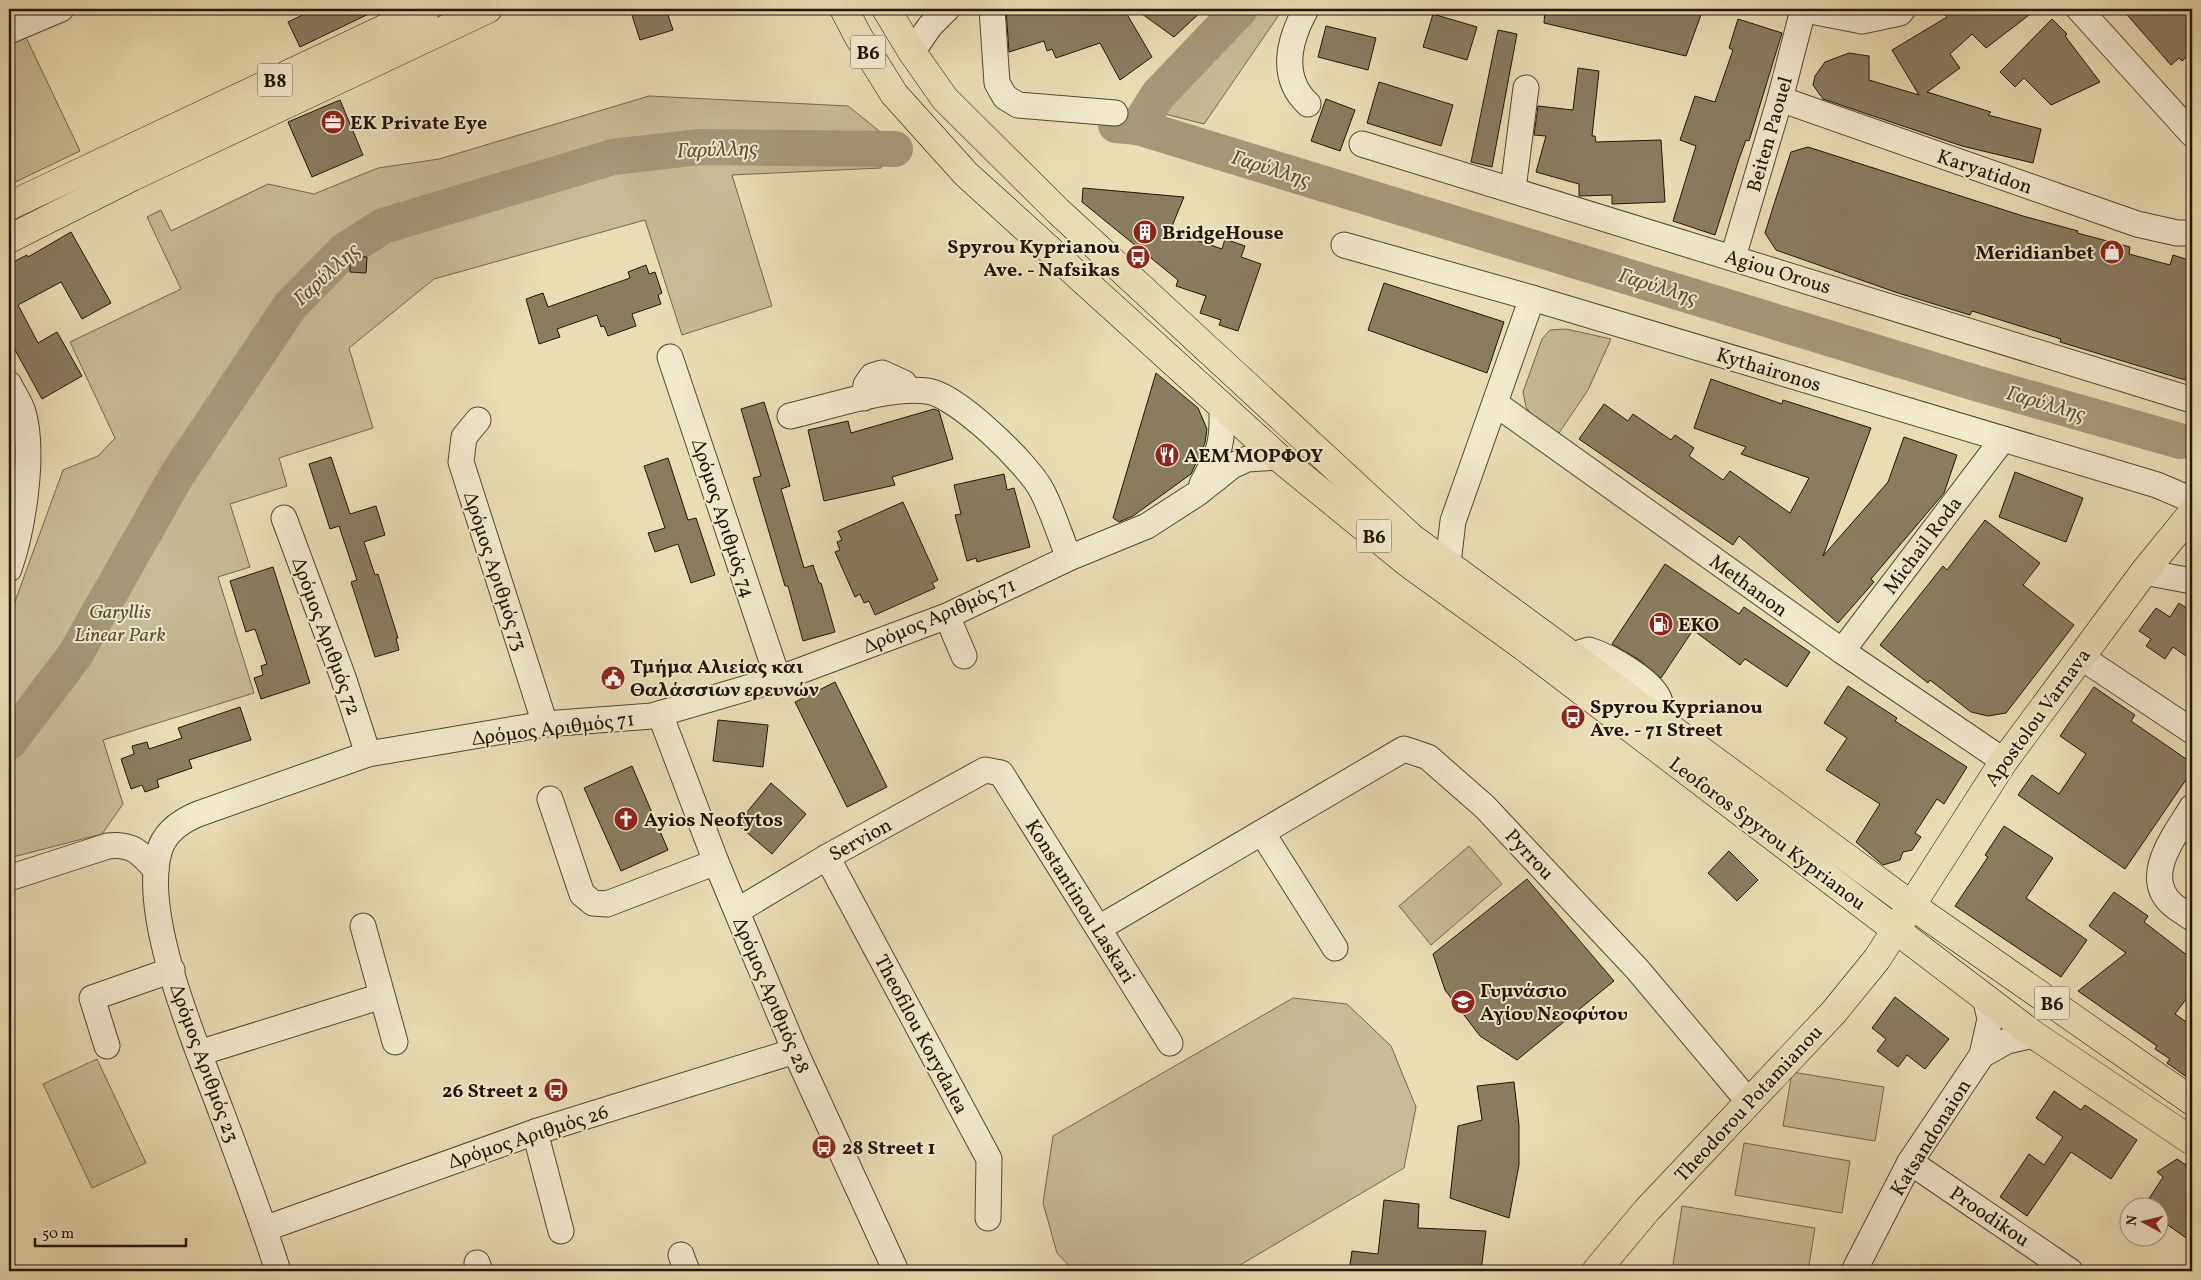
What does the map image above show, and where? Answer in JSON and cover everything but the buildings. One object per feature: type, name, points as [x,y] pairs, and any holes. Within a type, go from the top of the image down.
[{"type":"main road","name":"B8","points":[[9,206],[426,9]]},
{"type":"main road","name":"B8","points":[[9,239],[140,174],[488,9]]},
{"type":"main road","name":"Leoforos Spyrou Kyprianou","points":[[844,9],[858,36],[894,94],[966,174],[1278,457],[1409,564],[1524,647],[2034,1034],[2192,1141]]},
{"type":"main road","name":"Leoforos Spyrou Kyprianou","points":[[886,9],[912,52],[945,98],[1058,211],[1412,538],[1911,905],[2192,1102]]},
{"type":"main road","name":"Apostolou Varnava","points":[[1896,930],[2004,761],[2144,572],[2192,513]]},
{"type":"main road","name":"Theodorou Potamianou","points":[[1596,1271],[1647,1210],[1833,1013],[1877,959],[1896,930]]},
{"type":"street","points":[[9,31],[61,9]]},
{"type":"street","points":[[912,52],[930,26],[948,9]]},
{"type":"street","points":[[992,9],[997,83],[1005,97],[1018,105],[1115,113]]},
{"type":"street","points":[[1802,9],[1862,22],[1900,13],[1904,9]]},
{"type":"street","name":"Beiten Paouel","points":[[1732,257],[1780,99],[1802,9]]},
{"type":"street","points":[[2079,9],[2192,134]]},
{"type":"street","points":[[1301,18],[1290,57],[1290,79],[1299,95],[1308,104]]},
{"type":"street","points":[[1513,189],[1526,88]]},
{"type":"street","name":"Karyatidon","points":[[1780,99],[2137,224],[2177,233],[2192,233]]},
{"type":"street","name":"Agiou Orous","points":[[1362,144],[1513,189],[2192,400]]},
{"type":"street","name":"Kythaironos","points":[[1344,245],[1532,298],[2157,484],[2192,500]]},
{"type":"street","points":[[1448,563],[1453,521],[1532,298]]},
{"type":"street","name":"Δρόμος Αριθμός 74","points":[[670,357],[778,680]]},
{"type":"street","points":[[9,384],[22,412],[28,451],[9,569]]},
{"type":"street","points":[[790,416],[864,398],[907,390],[929,391],[947,399],[982,425],[1017,459],[1042,490],[1069,558]]},
{"type":"street","name":"Methanon","points":[[1496,404],[1842,651],[2004,761]]},
{"type":"street","name":"Δρόμος Αριθμός 71","points":[[1198,493],[1218,455],[1223,434],[1222,406]]},
{"type":"street","name":"Δρόμος Αριθμός 73","points":[[478,420],[464,437],[461,462],[545,724]]},
{"type":"street","name":"Michail Roda","points":[[1842,651],[2003,439]]},
{"type":"street","name":"Δρόμος Αριθμός 71","points":[[158,860],[177,824],[188,818],[368,754],[545,724],[660,714],[778,680],[947,616],[1069,558],[1147,526],[1198,493],[1232,466],[1247,459],[1278,457]]},
{"type":"street","name":"Δρόμος Αριθμός 72","points":[[284,518],[343,677],[368,754]]},
{"type":"street","points":[[1412,538],[1433,534],[1453,521]]},
{"type":"street","points":[[2144,572],[2192,581]]},
{"type":"street","points":[[947,616],[964,656]]},
{"type":"street","points":[[2081,657],[2192,731]]},
{"type":"street","name":"Δρόμος Αριθμός 28","points":[[660,714],[716,862],[795,1051],[896,1271]]},
{"type":"street","name":"Pyrrou","points":[[1099,928],[1263,834],[1404,749],[1428,757],[1484,807],[1637,968],[1749,1102]]},
{"type":"street","name":"Servion","points":[[737,911],[828,857],[985,770]]},
{"type":"street","name":"Konstantinou Laskari","points":[[985,770],[1001,773],[1049,853],[1099,928],[1170,1043]]},
{"type":"street","points":[[550,800],[582,894],[593,903],[607,904],[716,862]]},
{"type":"street","points":[[2192,807],[2164,856],[2159,870],[2159,883],[2172,904],[2192,918]]},
{"type":"street","points":[[1263,834],[1335,948]]},
{"type":"street","points":[[9,878],[108,846],[123,844],[158,860]]},
{"type":"street","name":"Theofilou Korydalea","points":[[828,857],[988,1158],[988,1218]]},
{"type":"street","name":"Δρόμος Αριθμός 23","points":[[158,860],[157,908],[172,970],[199,1053],[278,1271]]},
{"type":"street","points":[[363,926],[395,1042]]},
{"type":"street","points":[[107,1046],[89,988],[172,970]]},
{"type":"street","points":[[199,1053],[382,996]]},
{"type":"street","points":[[1982,1055],[1990,1019],[1985,997]]},
{"type":"street","name":"Katsandonaion","points":[[1854,1271],[1910,1162],[1982,1055],[2007,1041],[2034,1034]]},
{"type":"street","name":"Δρόμος Αριθμός 26","points":[[264,1229],[535,1132],[795,1051]]},
{"type":"street","points":[[535,1132],[561,1231]]},
{"type":"street","name":"Proodikou","points":[[1910,1162],[2061,1269]]},
{"type":"green space","points":[[1200,9],[1283,9],[1204,124],[1138,107],[1213,19]]},
{"type":"green space","points":[[24,33],[80,151],[9,185],[9,40]]},
{"type":"green space","name":"Garyllis Linear Park","points":[[649,96],[848,106],[888,138],[881,168],[732,175],[772,306],[682,335],[645,220],[434,279],[349,348],[373,428],[279,458],[287,486],[230,504],[250,567],[218,577],[254,693],[103,740],[123,804],[102,834],[9,858],[9,618],[63,470],[98,456],[115,438],[70,342],[181,289],[147,217],[161,210],[171,231],[268,184],[314,194],[378,168],[439,159]]},
{"type":"green space","points":[[1566,329],[1611,339],[1588,390],[1559,433],[1554,433],[1533,417],[1526,407],[1523,392],[1542,339],[1550,330]]},
{"type":"green space","points":[[1469,846],[1502,884],[1431,945],[1399,906]]},
{"type":"green space","points":[[1293,998],[1347,1004],[1391,1046],[1416,1107],[1404,1168],[1230,1271],[1074,1271],[1057,1253],[1043,1203],[1053,1136]]},
{"type":"green space","points":[[97,1059],[146,1163],[92,1188],[43,1084]]},
{"type":"green space","points":[[1792,1072],[1884,1087],[1875,1141],[1783,1126]]},
{"type":"green space","points":[[1744,1143],[1850,1161],[1842,1213],[1735,1195]]},
{"type":"green space","points":[[1682,1206],[1815,1228],[1808,1271],[1672,1271]]},
{"type":"waterway","name":"Γαρύλλης","points":[[1116,125],[1138,127],[1158,95],[1240,9]]},
{"type":"waterway","name":"Γαρύλλης","points":[[1138,127],[1979,384],[2180,441]]},
{"type":"waterway","name":"Γαρύλλης","points":[[9,742],[75,655],[177,475],[290,306],[344,251],[383,226],[613,157],[699,147],[895,149]]},
{"type":"place","name":"EK Private Eye","points":[[333,122]]},
{"type":"place","name":"BridgeHouse","points":[[1145,232]]},
{"type":"place","name":"Meridianbet","points":[[2112,252]]},
{"type":"place","name":"Spyrou Kyprianou Ave. - Nafsikas","points":[[1138,257]]},
{"type":"place","name":"ΑΕΜ ΜΟΡΦΟΥ","points":[[1167,455]]},
{"type":"place","name":"EKO","points":[[1661,624]]},
{"type":"place","name":"Τμήμα Αλιείας και Θαλάσσιων ερευνών","points":[[613,678]]},
{"type":"place","name":"Spyrou Kyprianou Ave. - 71 Street","points":[[1573,717]]},
{"type":"place","name":"Ayios Neofytos","points":[[626,819]]},
{"type":"place","name":"Γυμνάσιο Αγίου Νεοφύτου","points":[[1463,1002]]},
{"type":"place","name":"26 Street 2","points":[[556,1090]]},
{"type":"place","name":"28 Street 1","points":[[824,1147]]}]
